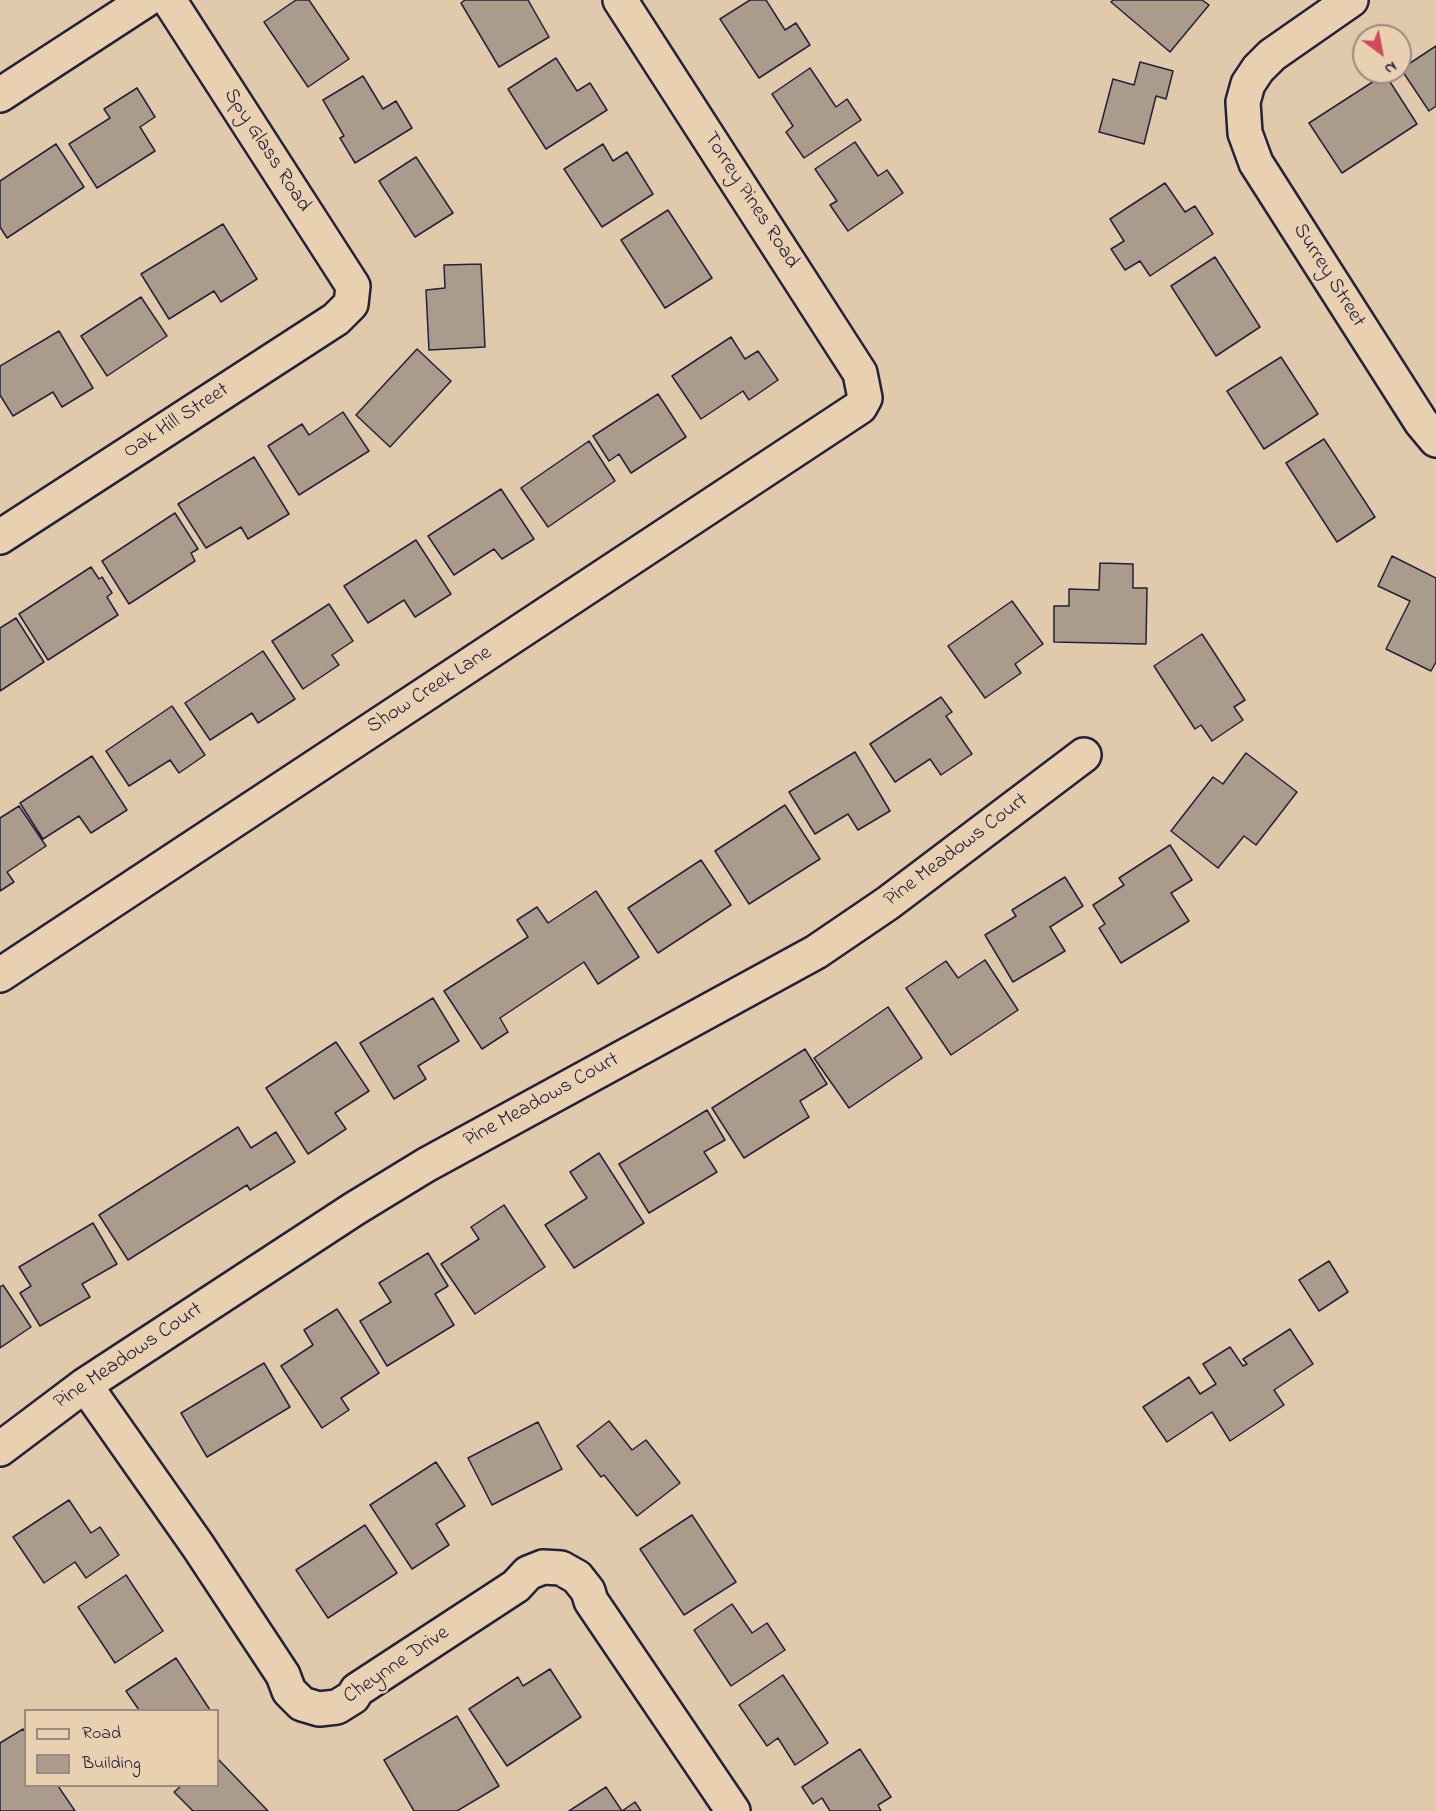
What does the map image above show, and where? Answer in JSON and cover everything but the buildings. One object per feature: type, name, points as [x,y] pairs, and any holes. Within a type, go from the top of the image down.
[{"type":"street","points":[[0,95],[146,0]]},
{"type":"street","name":"Spy Glass Road","points":[[170,0],[353,286],[351,304]]},
{"type":"street","name":"Torrey Pines Road","points":[[620,0],[860,373],[865,398],[860,407]]},
{"type":"street","name":"Surrey Street","points":[[1351,0],[1272,55],[1258,69],[1248,84],[1243,102],[1245,133],[1256,163],[1421,422],[1436,440]]},
{"type":"street","name":"Oak Hill Street","points":[[0,537],[336,319],[351,304]]},
{"type":"street","name":"Show Creek Lane","points":[[0,975],[860,407]]},
{"type":"street","name":"Pine Meadows Court","points":[[0,1449],[85,1384],[354,1209],[426,1165],[816,952],[888,903],[1084,755]]},
{"type":"street","name":"Cheynne Drive","points":[[85,1384],[198,1546],[283,1675],[289,1691],[302,1704],[319,1709],[337,1707],[353,1697],[357,1690],[516,1586],[528,1574],[543,1568],[561,1568],[577,1576],[588,1591],[591,1601],[733,1811]]}]
